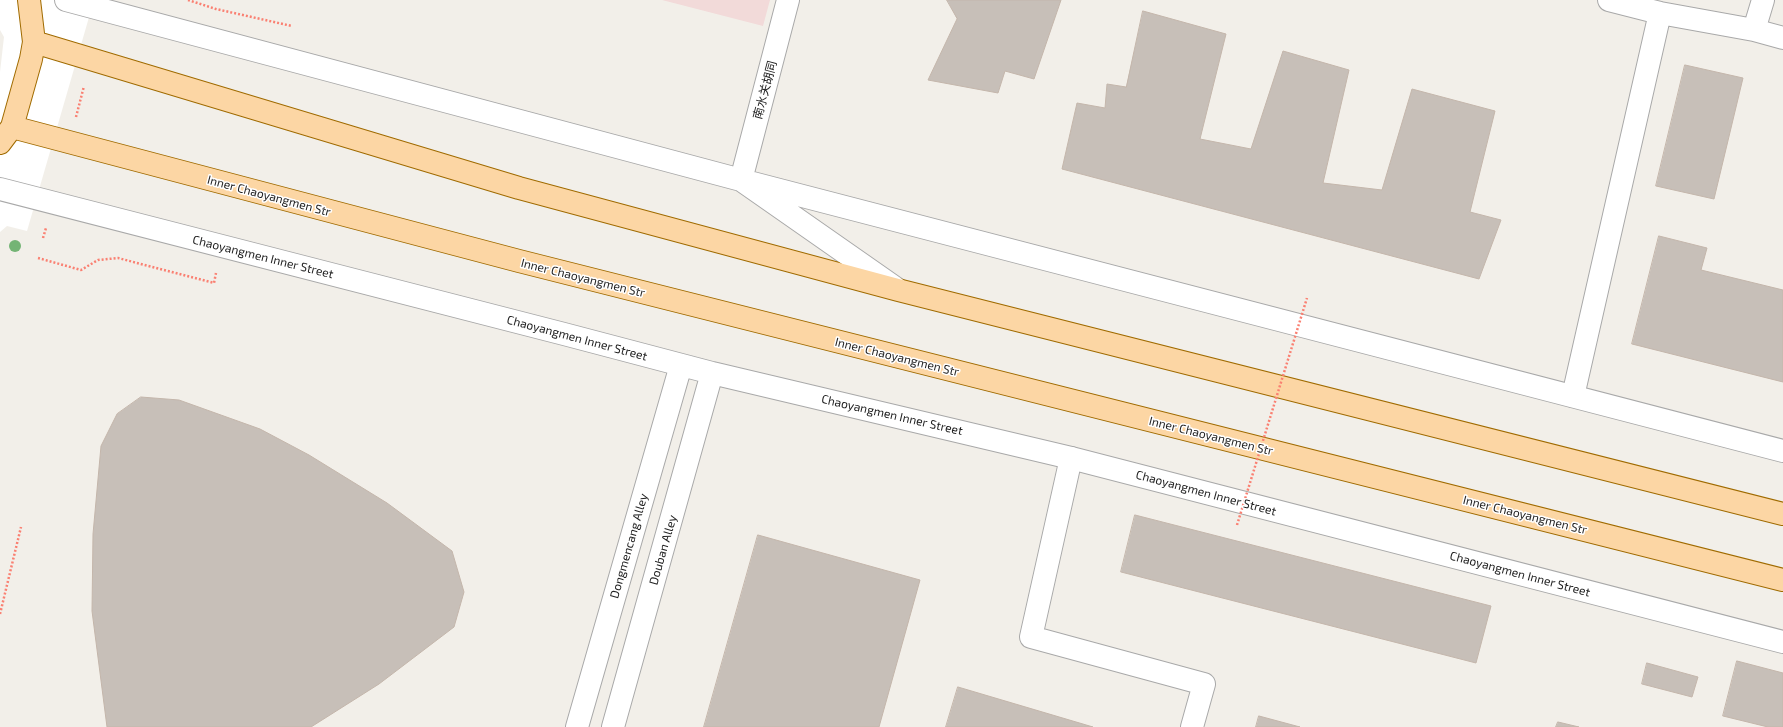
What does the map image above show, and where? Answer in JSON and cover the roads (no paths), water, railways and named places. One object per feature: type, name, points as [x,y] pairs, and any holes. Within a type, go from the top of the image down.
[{"type":"main road","points":[[6,135],[31,59],[34,42],[29,0]]},
{"type":"main road","points":[[34,42],[519,188],[898,290],[1783,514]]},
{"type":"main road","name":"Inner Chaoyangmen Str","points":[[6,135],[518,261],[1783,580]]},
{"type":"street","points":[[66,0],[741,180],[1783,451]]},
{"type":"street","name":"南水关胡同","points":[[741,180],[788,0]]},
{"type":"street","points":[[1608,0],[1660,13],[1754,30],[1783,38]]},
{"type":"street","points":[[1754,30],[1763,0]]},
{"type":"street","points":[[1573,396],[1660,13]]},
{"type":"street","points":[[741,180],[898,290]]},
{"type":"street","name":"Chaoyangmen Inner Street","points":[[0,189],[712,373],[1071,458],[1783,642]]},
{"type":"street","name":"Dongmencang Alley","points":[[577,727],[681,365]]},
{"type":"street","name":"Douban Alley","points":[[613,727],[712,373]]},
{"type":"street","points":[[1071,458],[1031,637],[1204,684],[1192,727]]}]
